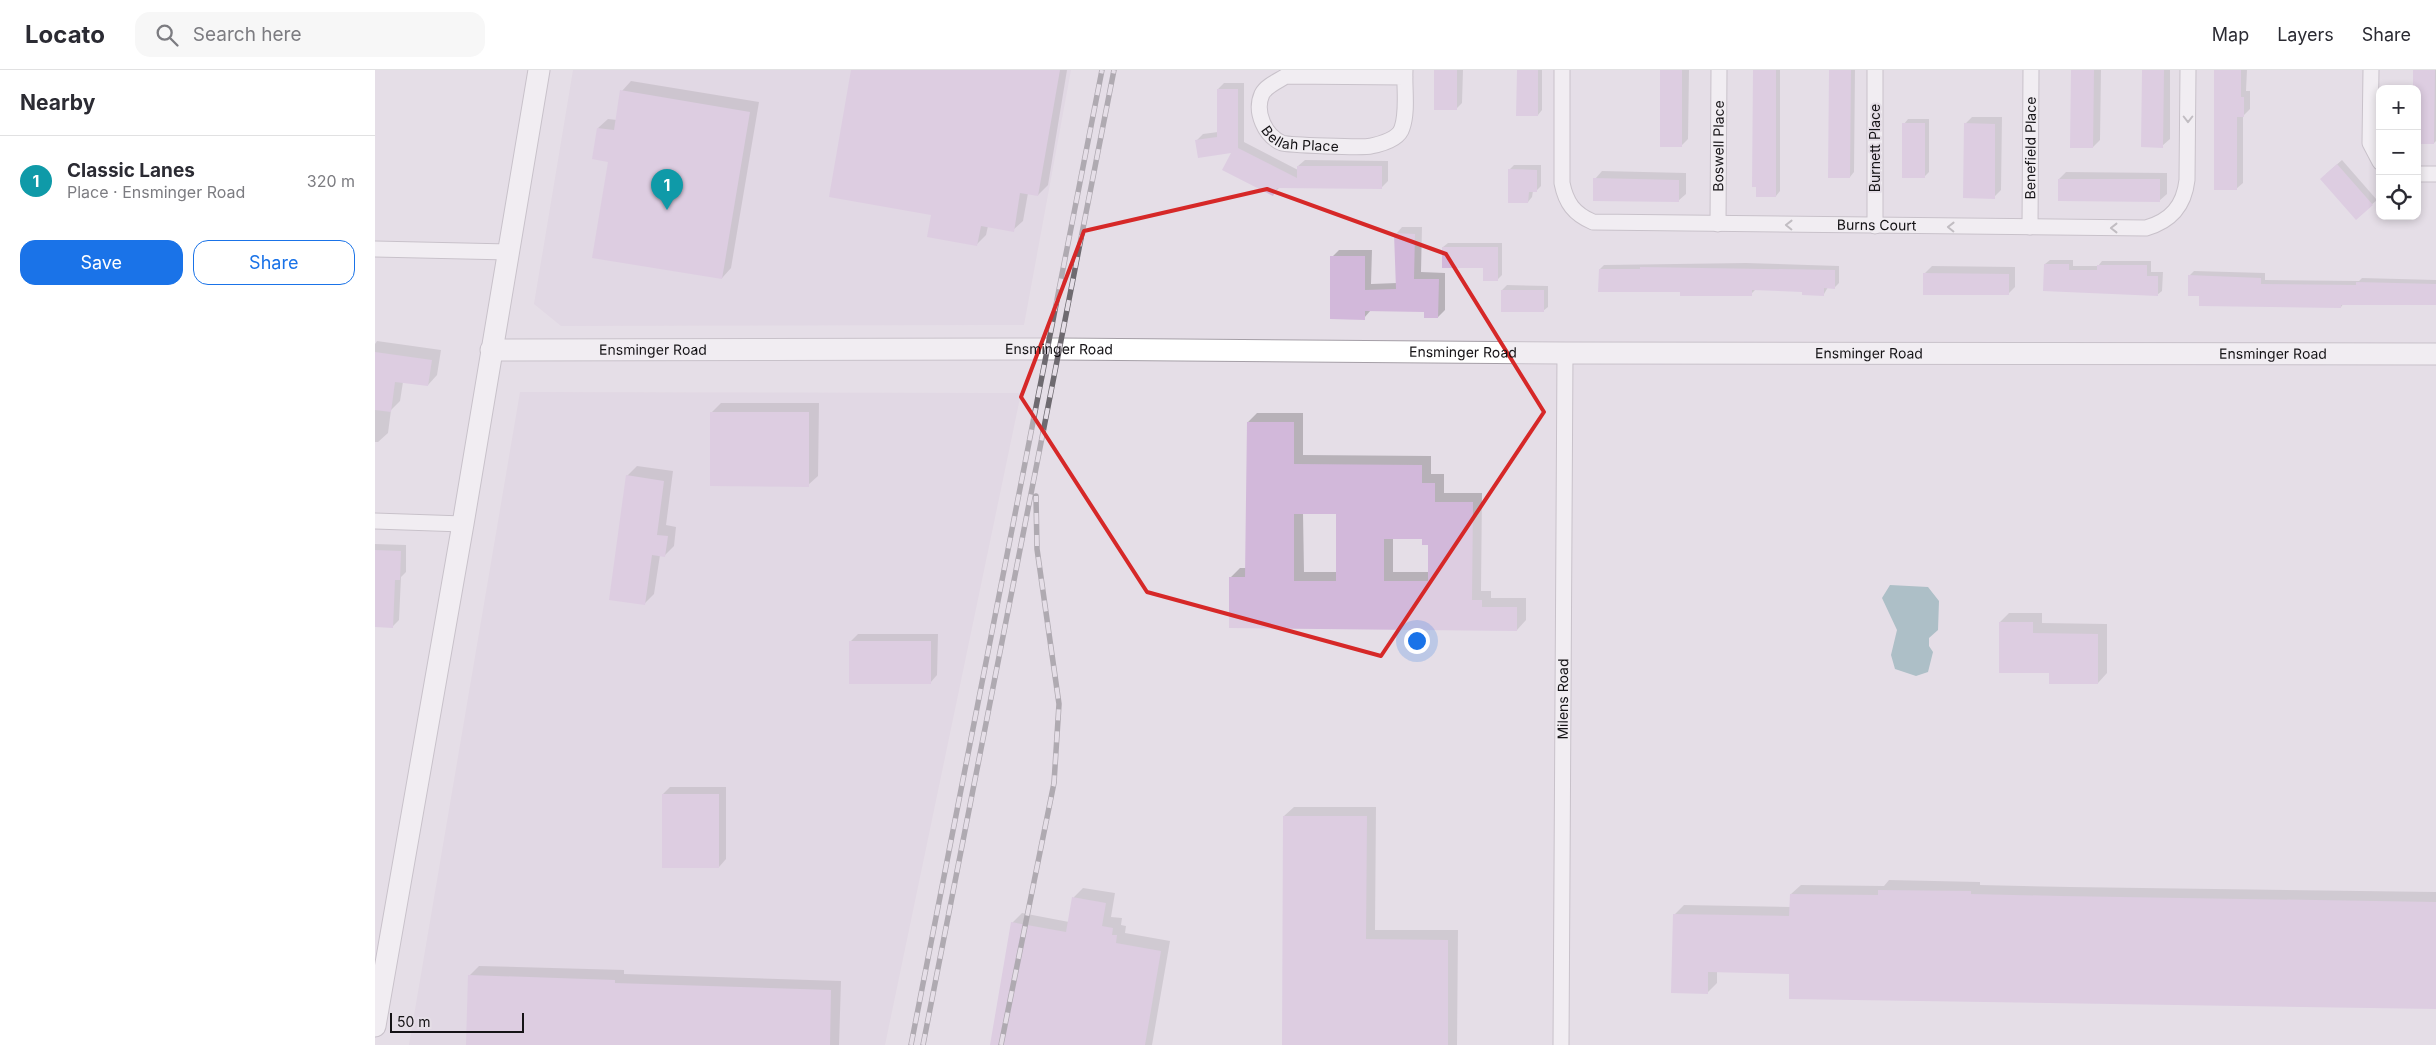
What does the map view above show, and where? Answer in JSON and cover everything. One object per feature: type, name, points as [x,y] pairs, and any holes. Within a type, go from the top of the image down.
[{"type":"street","points":[[375,1026],[463,524],[539,70]]},
{"type":"street","name":"Burns Court","points":[[1562,70],[1562,183],[1565,197],[1572,208],[1581,217],[1593,222],[2146,228],[2170,218],[2180,206],[2185,194],[2187,180],[2188,70]]},
{"type":"street","name":"Boswell Place","points":[[1718,224],[1719,70]]},
{"type":"street","name":"Burnett Place","points":[[1875,70],[1875,226]]},
{"type":"street","name":"Benefield Place","points":[[2030,227],[2031,70]]},
{"type":"street","points":[[2371,70],[2370,143],[2376,154]]},
{"type":"street","name":"Bellah Place","points":[[1405,73],[1402,128],[1395,138],[1370,146],[1283,143],[1269,135],[1262,122],[1260,104],[1262,94],[1272,84],[1286,76],[1405,73]]},
{"type":"street","points":[[2421,174],[2436,174]]},
{"type":"street","points":[[375,249],[509,252]]},
{"type":"street","name":"Ensminger Road","points":[[491,350],[1059,349],[1565,353],[2436,354]]},
{"type":"street","name":"Milens Road","points":[[1561,1045],[1565,353]]},
{"type":"street","points":[[375,521],[463,524]]},
{"type":"highlighted area","points":[[1267,189],[1446,254],[1544,412],[1381,656],[1147,592],[1021,397],[1084,231]]},
{"type":"shaded area","points":[[573,70],[1071,70],[1024,325],[561,326],[534,304]]},
{"type":"shaded area","points":[[520,392],[1021,393],[885,1045],[409,1045]]},
{"type":"water","points":[[1890,585],[1928,587],[1939,601],[1938,630],[1929,638],[1929,646],[1933,652],[1928,672],[1916,676],[1895,669],[1891,655],[1897,630],[1882,598]]},
{"type":"building","points":[[851,70],[1060,70],[1038,196],[1020,193],[1014,232],[981,226],[977,246],[927,237],[931,215],[829,197]]},
{"type":"building","points":[[1434,70],[1457,70],[1457,110],[1434,110]]},
{"type":"building","points":[[1517,70],[1538,70],[1538,116],[1516,116]]},
{"type":"building","points":[[1660,70],[1682,70],[1682,147],[1660,147]]},
{"type":"building","points":[[1753,70],[1776,70],[1776,197],[1756,197],[1756,187],[1752,187]]},
{"type":"building","points":[[1829,70],[1851,70],[1850,178],[1828,178]]},
{"type":"building","points":[[2071,70],[2094,70],[2093,148],[2070,148]]},
{"type":"building","points":[[2142,70],[2164,70],[2163,148],[2141,147]]},
{"type":"building","points":[[2214,70],[2241,70],[2241,97],[2244,97],[2244,117],[2237,117],[2237,190],[2214,190]]},
{"type":"building","points":[[2413,70],[2435,70],[2434,144],[2421,144],[2421,85],[2413,85]]},
{"type":"building","points":[[1217,89],[1238,89],[1238,148],[1297,178],[1297,166],[1382,166],[1382,189],[1277,188],[1273,196],[1222,170],[1231,153],[1198,158],[1195,140],[1217,137]]},
{"type":"building","points":[[620,90],[750,112],[722,279],[592,258],[608,162],[592,159],[597,128],[614,130]]},
{"type":"building","points":[[1902,123],[1925,123],[1925,178],[1902,178]]},
{"type":"building","points":[[1964,123],[1995,124],[1995,199],[1963,198]]},
{"type":"building","points":[[2337,164],[2373,205],[2356,220],[2320,179]]},
{"type":"building","points":[[1508,169],[1537,170],[1537,192],[1529,192],[1528,203],[1508,203]]},
{"type":"building","points":[[1593,178],[1679,180],[1679,202],[1593,201]]},
{"type":"building","points":[[2058,179],[2160,179],[2160,202],[2058,201]]},
{"type":"building","points":[[1394,233],[1415,234],[1414,279],[1439,279],[1438,318],[1424,318],[1424,312],[1365,311],[1365,320],[1330,319],[1330,256],[1365,256],[1365,290],[1396,289]]},
{"type":"building","points":[[1442,247],[1498,247],[1498,281],[1483,281],[1483,268],[1442,268]]},
{"type":"building","points":[[2044,264],[2069,264],[2069,270],[2097,270],[2097,265],[2147,265],[2147,276],[2158,276],[2158,296],[2043,291]]},
{"type":"building","points":[[1640,267],[1835,270],[1835,289],[1824,288],[1824,296],[1802,295],[1802,292],[1752,290],[1752,296],[1680,296],[1680,292],[1598,292],[1599,269],[1640,269]]},
{"type":"building","points":[[1923,273],[2009,274],[2009,295],[1923,295]]},
{"type":"building","points":[[2188,275],[2261,278],[2261,284],[2356,285],[2356,282],[2436,284],[2436,305],[2341,305],[2341,308],[2199,306],[2199,296],[2188,296]]},
{"type":"building","points":[[1501,290],[1544,290],[1544,312],[1501,312]]},
{"type":"building","points":[[375,352],[432,360],[428,386],[395,382],[391,412],[375,410]]},
{"type":"building","points":[[710,412],[809,412],[809,487],[710,486]]},
{"type":"building","points":[[1247,422],[1294,422],[1294,464],[1422,465],[1422,483],[1435,483],[1435,502],[1473,502],[1472,600],[1482,600],[1482,607],[1517,607],[1517,631],[1229,628],[1229,577],[1245,577]],"holes":[[[1294,514],[1336,514],[1336,581],[1294,581]],[[1384,539],[1422,539],[1422,545],[1428,545],[1428,581],[1384,581]]]},
{"type":"building","points":[[626,475],[664,481],[657,535],[668,536],[665,557],[652,555],[645,605],[609,600]]},
{"type":"building","points":[[375,550],[401,551],[400,580],[395,580],[393,628],[375,627]]},
{"type":"building","points":[[1999,622],[2033,622],[2033,633],[2098,634],[2098,684],[2049,684],[2049,673],[1999,673]]},
{"type":"building","points":[[849,641],[931,641],[931,684],[849,684]]},
{"type":"building","points":[[662,794],[719,794],[719,868],[662,868]]},
{"type":"building","points":[[1283,816],[1367,816],[1366,939],[1448,940],[1448,1045],[1282,1045]]},
{"type":"building","points":[[1878,890],[1971,891],[1971,894],[2061,896],[2436,902],[2436,1009],[1789,999],[1789,974],[1708,972],[1708,994],[1671,993],[1673,914],[1789,916],[1790,894],[1878,895]]},
{"type":"building","points":[[1072,897],[1106,903],[1102,926],[1113,928],[1112,935],[1117,935],[1116,943],[1161,951],[1145,1045],[990,1045],[1011,922],[1066,932]]},
{"type":"building","points":[[468,975],[615,980],[615,983],[831,990],[830,1045],[466,1045]]},
{"type":"railway","points":[[911,1045],[1102,70]]},
{"type":"railway","points":[[923,1045],[1114,70]]},
{"type":"railway","points":[[1001,1045],[1054,783],[1059,704],[1037,549],[1036,496]]},
{"type":"place","name":"Classic Lanes","points":[[667,210]]}]
